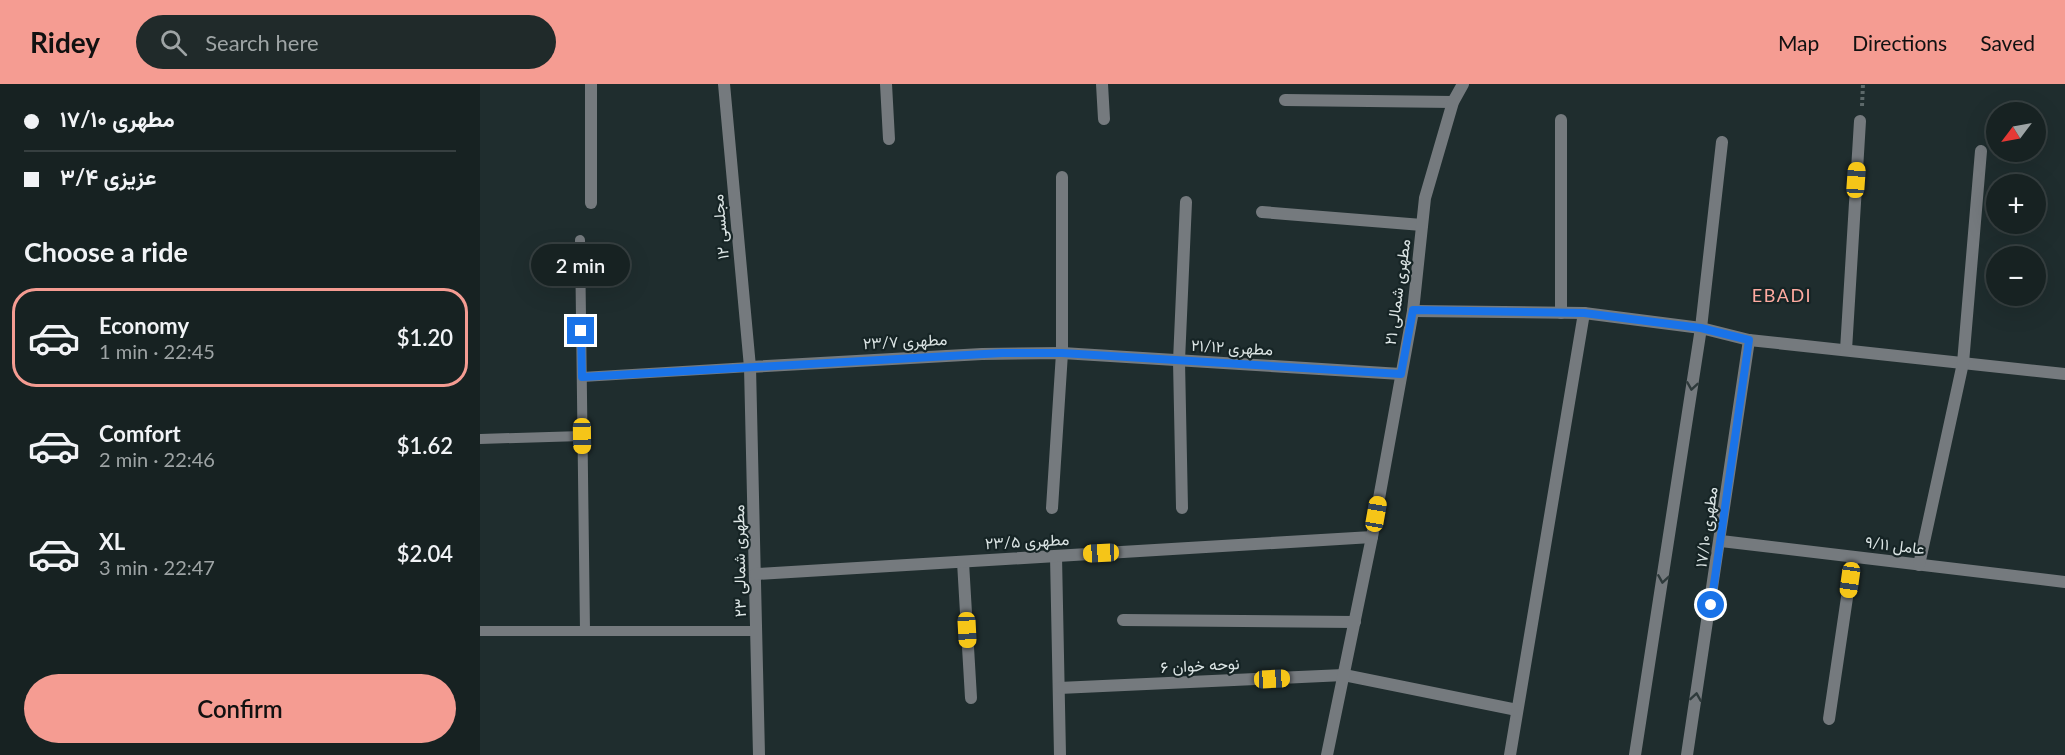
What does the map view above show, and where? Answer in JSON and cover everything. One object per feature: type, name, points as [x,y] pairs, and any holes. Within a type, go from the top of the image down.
[{"type":"street","points":[[591,84],[591,203]]},
{"type":"street","name":"مجلسی ۱۲","points":[[724,84],[750,367]]},
{"type":"street","points":[[886,84],[889,139]]},
{"type":"street","points":[[1102,84],[1104,119]]},
{"type":"street","name":"مطهری شمالی ۲۱","points":[[1327,755],[1372,537],[1413,310],[1425,198],[1453,102],[1463,84]]},
{"type":"street","points":[[1286,100],[1453,102]]},
{"type":"street","points":[[1561,120],[1561,313]]},
{"type":"street","points":[[1846,350],[1860,121]]},
{"type":"street","points":[[1635,755],[1701,328],[1722,142]]},
{"type":"street","points":[[1919,565],[1963,363],[1981,152]]},
{"type":"street","points":[[1052,508],[1062,353],[1062,177]]},
{"type":"street","points":[[1182,508],[1179,361],[1186,202]]},
{"type":"street","points":[[1262,212],[1422,225]]},
{"type":"street","points":[[1413,310],[1584,313],[1701,328],[1749,340],[2065,374]]},
{"type":"street","points":[[1510,755],[1584,313]]},
{"type":"street","name":"مطهری ۱۷/۱۰","points":[[1687,755],[1749,340]]},
{"type":"street","name":"مطهری ۲۳/۷","points":[[750,367],[982,354],[1062,353]]},
{"type":"street","name":"مطهری ۲۱/۱۲","points":[[1062,353],[1401,374]]},
{"type":"street","name":"مطهری شمالی ۲۳","points":[[750,367],[759,755]]},
{"type":"street","name":"مطهری ۲۳/۵","points":[[756,574],[1372,537]]},
{"type":"street","name":"عامل ۹/۱۱","points":[[1720,541],[2065,582]]},
{"type":"street","points":[[1056,556],[1060,755]]},
{"type":"street","points":[[1829,720],[1853,557]]},
{"type":"street","points":[[963,562],[971,698]]},
{"type":"street","points":[[1123,620],[1355,622]]},
{"type":"street","name":"نوحه خوان ۶","points":[[1059,688],[1344,675],[1517,710]]},
{"type":"lane","points":[[580,240],[585,631]]},
{"type":"lane","points":[[582,377],[750,367]]},
{"type":"lane","points":[[480,439],[582,436]]},
{"type":"lane","points":[[480,631],[757,631]]},
{"type":"district","name":"EBADI","points":[[1782,296]]},
{"type":"route","points":[[581,331],[582,377],[1002,353],[1062,353],[1401,374],[1413,310],[1584,313],[1701,328],[1749,340],[1711,605]]}]
